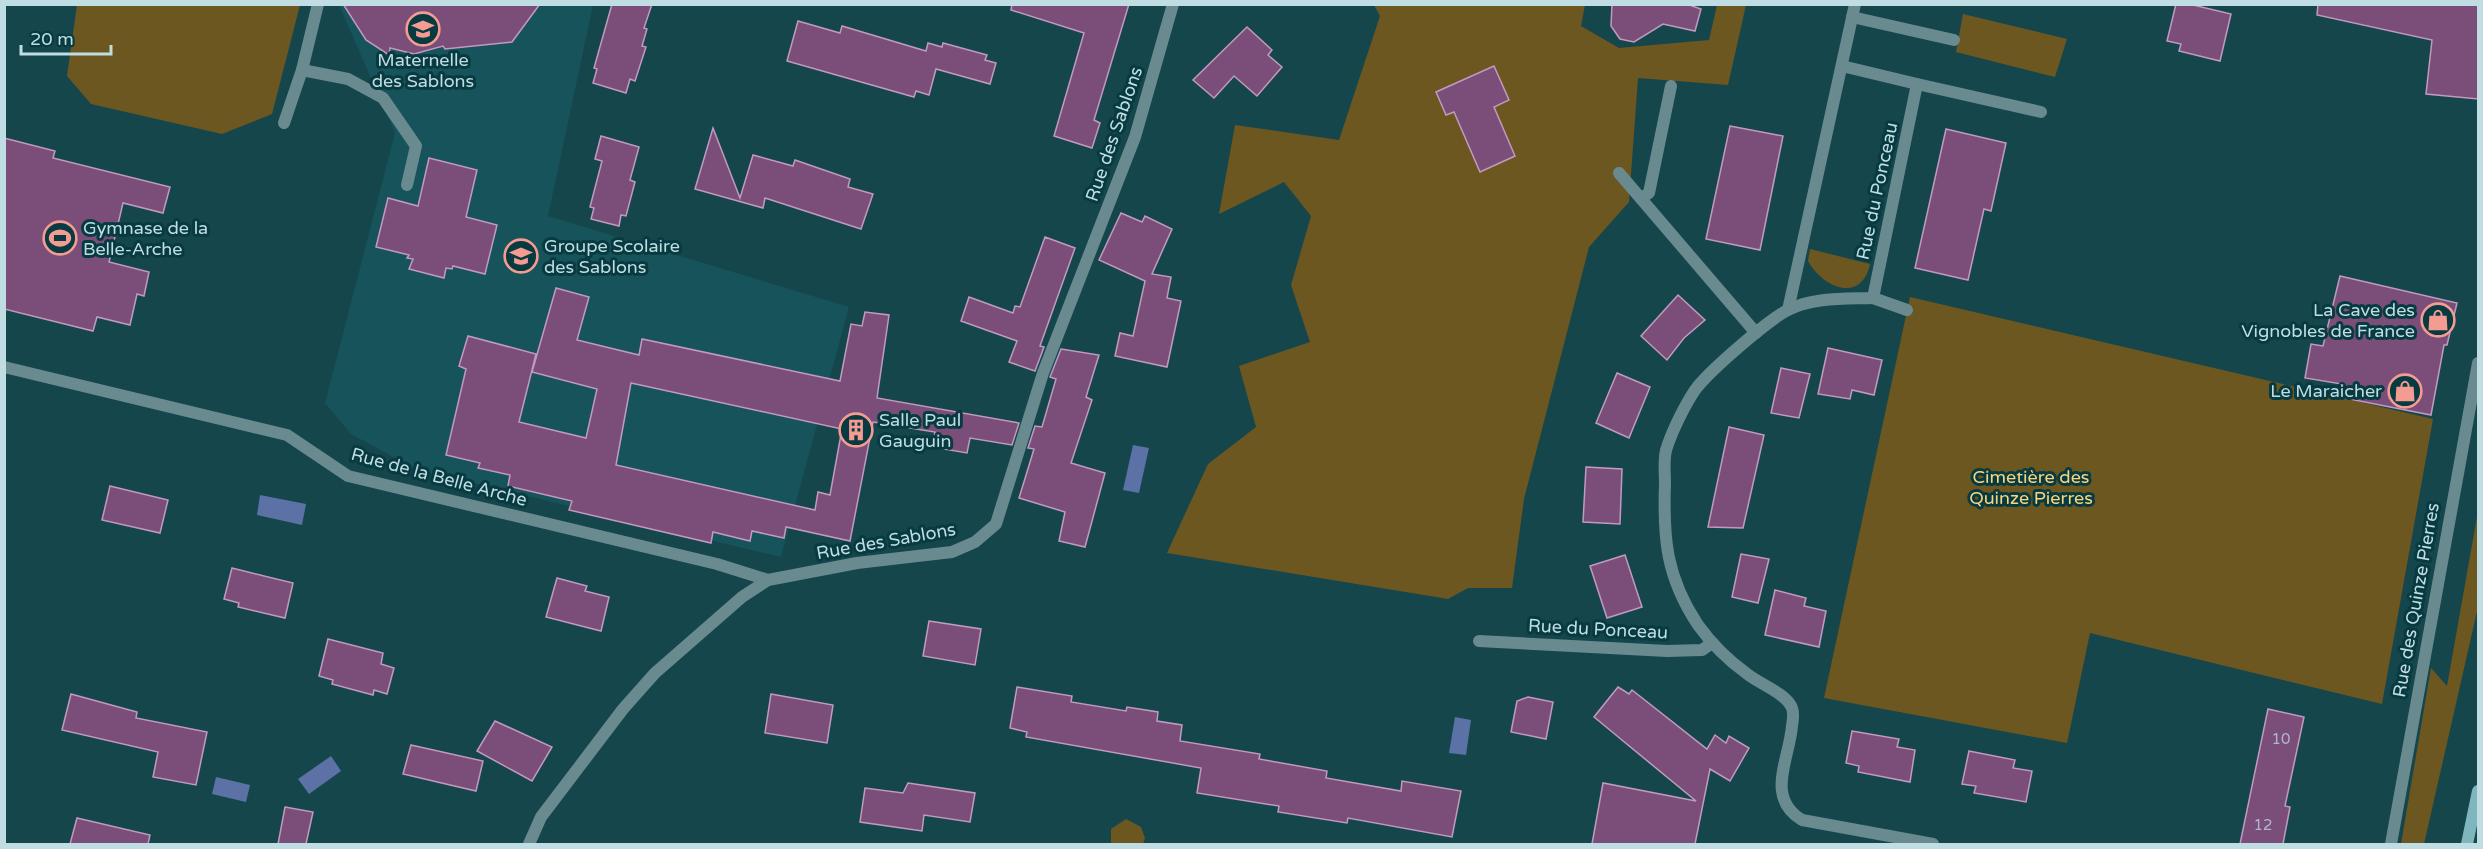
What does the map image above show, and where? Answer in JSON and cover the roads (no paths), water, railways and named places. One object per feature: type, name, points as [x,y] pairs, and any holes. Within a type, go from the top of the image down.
[{"type":"main road","points":[[2467,844],[2478,791]]},
{"type":"street","points":[[284,123],[302,70],[318,4]]},
{"type":"street","name":"Rue des Sablons","points":[[529,844],[541,818],[623,709],[655,673],[742,597],[768,580],[857,563],[952,552],[975,542],[996,524],[1043,373],[1136,137],[1173,4]]},
{"type":"street","points":[[1788,310],[1853,11],[1954,40]]},
{"type":"street","points":[[1842,66],[2041,112]]},
{"type":"street","points":[[302,70],[348,79],[383,98],[416,146],[407,185]]},
{"type":"street","name":"Rue du Ponceau","points":[[1917,84],[1873,298],[1817,301],[1788,310],[1756,333],[1696,389],[1666,448],[1663,530],[1669,566],[1682,597],[1712,643],[1762,686],[1782,694],[1792,707],[1792,732],[1780,793],[1790,813],[1802,820],[1933,844]]},
{"type":"street","points":[[1641,198],[1649,193],[1671,86]]},
{"type":"street","points":[[1619,173],[1756,333]]},
{"type":"street","points":[[1873,298],[1907,310]]},
{"type":"street","name":"Rue des Quinze Pierres","points":[[2391,844],[2478,363]]},
{"type":"street","name":"Rue de la Belle Arche","points":[[4,367],[287,435],[348,476],[717,564],[768,580]]},
{"type":"street","name":"Rue du Ponceau","points":[[1479,641],[1667,651],[1702,650],[1712,643]]},
{"type":"water","points":[[1133,445],[1149,448],[1139,493],[1123,490]]},
{"type":"water","points":[[260,495],[306,504],[302,525],[257,515]]},
{"type":"water","points":[[1455,717],[1471,720],[1466,755],[1449,753]]},
{"type":"water","points":[[331,756],[341,771],[309,794],[298,779]]},
{"type":"water","points":[[216,777],[250,785],[246,802],[212,794]]},
{"type":"place","name":"Maternelle des Sablons","points":[[423,29]]},
{"type":"place","name":"Gymnase de la Belle-Arche","points":[[60,238]]},
{"type":"place","name":"Groupe Scolaire des Sablons","points":[[521,256]]},
{"type":"place","name":"La Cave des Vignobles de France","points":[[2438,320]]},
{"type":"place","name":"Le Maraicher","points":[[2405,391]]},
{"type":"place","name":"Salle Paul Gauguin","points":[[856,430]]},
{"type":"park label","name":"Cimetière des Quinze Pierres","points":[[2031,487]]}]
